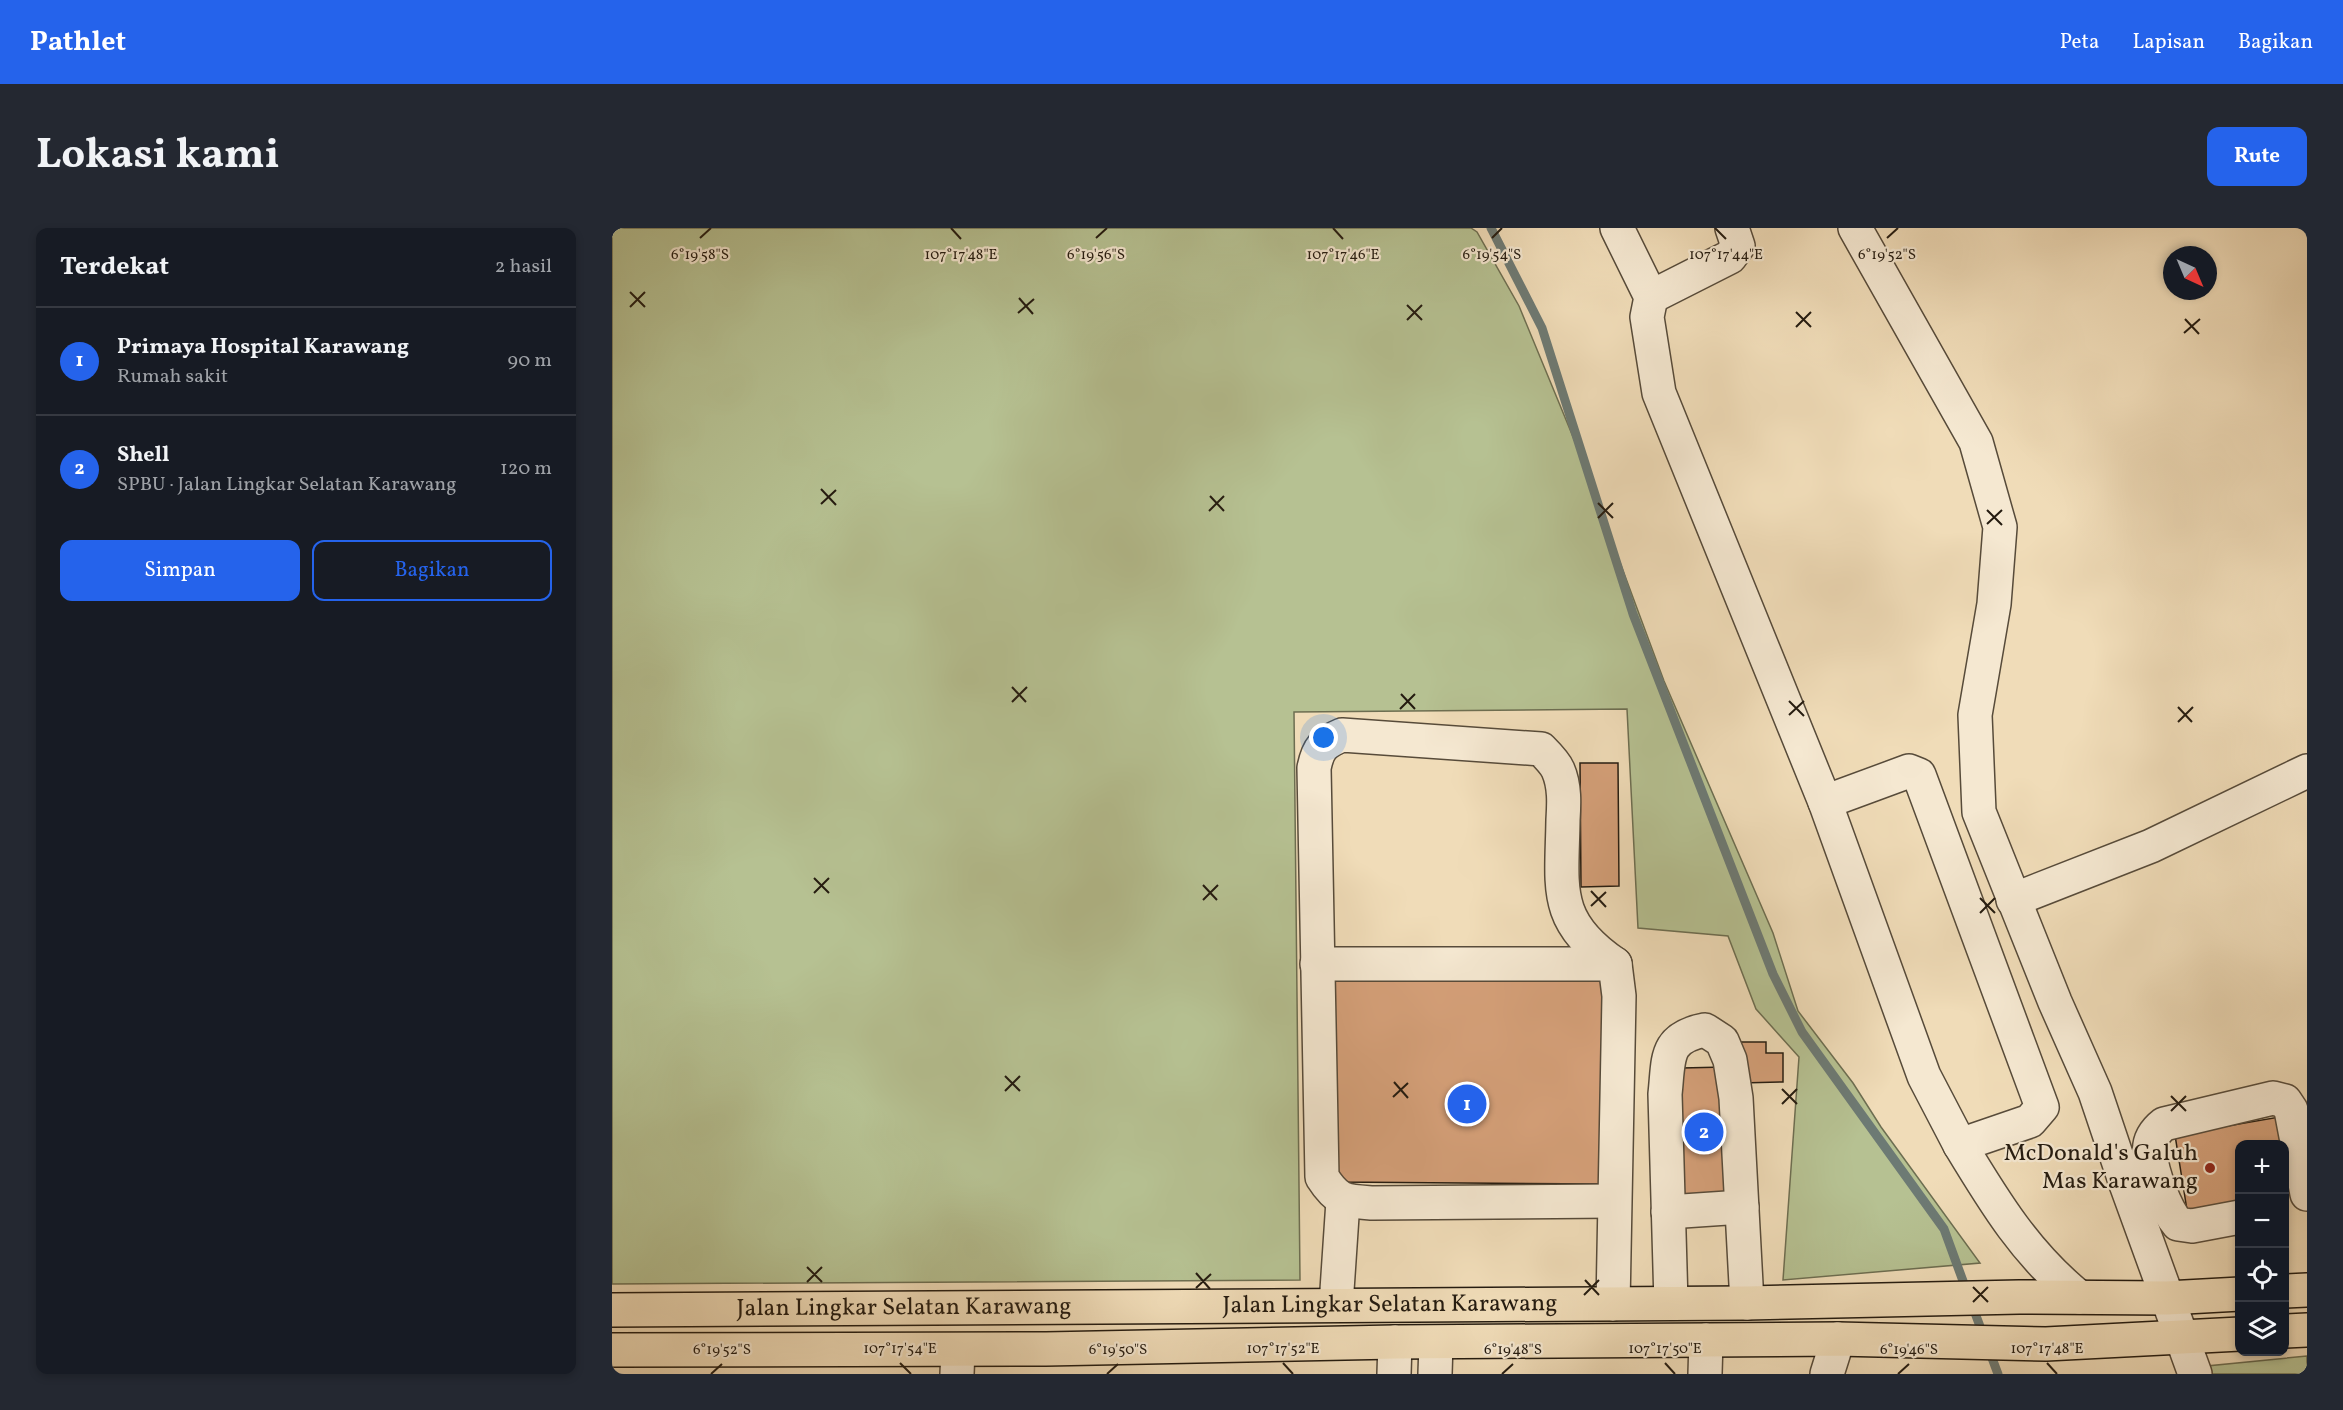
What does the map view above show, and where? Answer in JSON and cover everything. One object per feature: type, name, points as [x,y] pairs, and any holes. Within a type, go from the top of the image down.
[{"type":"main road","points":[[2289,1291],[2307,1290]]},
{"type":"main road","name":"Jalan Lingkar Selatan Karawang","points":[[612,1310],[1747,1303],[2019,1297],[2167,1298],[2235,1294]]},
{"type":"main road","points":[[2289,1331],[2307,1330]]},
{"type":"main road","name":"Jalan Lingkar Selatan Karawang","points":[[612,1350],[958,1362],[1395,1342],[1435,1359],[1706,1340],[1838,1339],[2046,1344],[2235,1334]]},
{"type":"street","points":[[1617,228],[1651,297],[1647,317],[1659,393],[1826,802],[1924,1076],[1960,1145],[2007,1221],[2050,1273],[2079,1297]]},
{"type":"street","points":[[1651,297],[1730,257],[1738,246],[1732,228]]},
{"type":"street","points":[[1855,228],[1976,442],[2000,527],[1994,604],[1975,715],[1978,812],[2095,1092],[2195,1374]]},
{"type":"street","points":[[1614,1201],[1425,1204],[1343,1201],[1331,1191],[1322,1177],[1314,768],[1318,750],[1327,741],[1342,735],[1541,749],[1558,770],[1564,795],[1561,896],[1575,926],[1593,949],[1616,964]]},
{"type":"street","points":[[1826,802],[1909,771],[1919,775],[2042,1107],[2031,1120],[1960,1145]]},
{"type":"street","points":[[2013,900],[2151,846],[2307,771]]},
{"type":"street","points":[[1317,964],[1616,964]]},
{"type":"street","points":[[1613,1304],[1619,996],[1616,964]]},
{"type":"street","points":[[1671,1303],[1665,1094],[1668,1060],[1673,1045],[1685,1034],[1705,1030],[1722,1041],[1730,1060],[1736,1098],[1747,1303]]},
{"type":"street","points":[[2235,1218],[2192,1226],[2178,1224],[2168,1212],[2149,1152],[2154,1133],[2164,1124],[2273,1098],[2285,1101],[2291,1110],[2307,1194]]},
{"type":"street","points":[[1336,1305],[1343,1201]]},
{"type":"street","points":[[2289,1208],[2307,1205]]},
{"type":"street","points":[[1668,1212],[1742,1207]]},
{"type":"street","points":[[1827,1374],[1838,1339]]},
{"type":"street","points":[[1705,1374],[1706,1340]]},
{"type":"street","points":[[1394,1374],[1395,1342]]},
{"type":"green space","points":[[612,228],[1471,228],[1477,232],[1519,306],[1576,444],[1664,681],[1773,933],[1798,1011],[1853,1083],[1881,1127],[1980,1263],[1783,1280],[1799,1057],[1756,1009],[1728,936],[1638,928],[1627,709],[1294,712],[1300,1280],[612,1284]]},
{"type":"green space","points":[[2307,1356],[2307,1374],[2210,1374],[2207,1366]]},
{"type":"building","points":[[1580,763],[1618,763],[1619,886],[1581,887]]},
{"type":"building","points":[[1605,973],[1605,1184],[1335,1182],[1330,978]]},
{"type":"building","points":[[1741,1042],[1766,1042],[1766,1053],[1783,1053],[1783,1082],[1741,1083]]},
{"type":"building","points":[[1725,1067],[1726,1195],[1682,1196],[1682,1068]]},
{"type":"building","name":"McDonald's Galuh Mas Karawang","points":[[2285,1116],[2289,1140],[2235,1140],[2235,1202],[2187,1210],[2175,1135]]},
{"type":"building","name":"McDonald's Galuh Mas Karawang","points":[[2289,1141],[2297,1191],[2289,1192]]},
{"type":"waterway","points":[[1491,228],[1542,328],[1633,614],[1773,974],[1802,1032],[1944,1229],[1967,1292]]},
{"type":"waterway","points":[[1972,1305],[1984,1337]]},
{"type":"waterway","points":[[1989,1350],[1998,1374]]},
{"type":"place","name":"Primaya Hospital Karawang","points":[[1467,1104]]},
{"type":"place","name":"Shell","points":[[1704,1132]]},
{"type":"place","name":"McDonald's Galuh Mas Karawang","points":[[2210,1168]]}]
